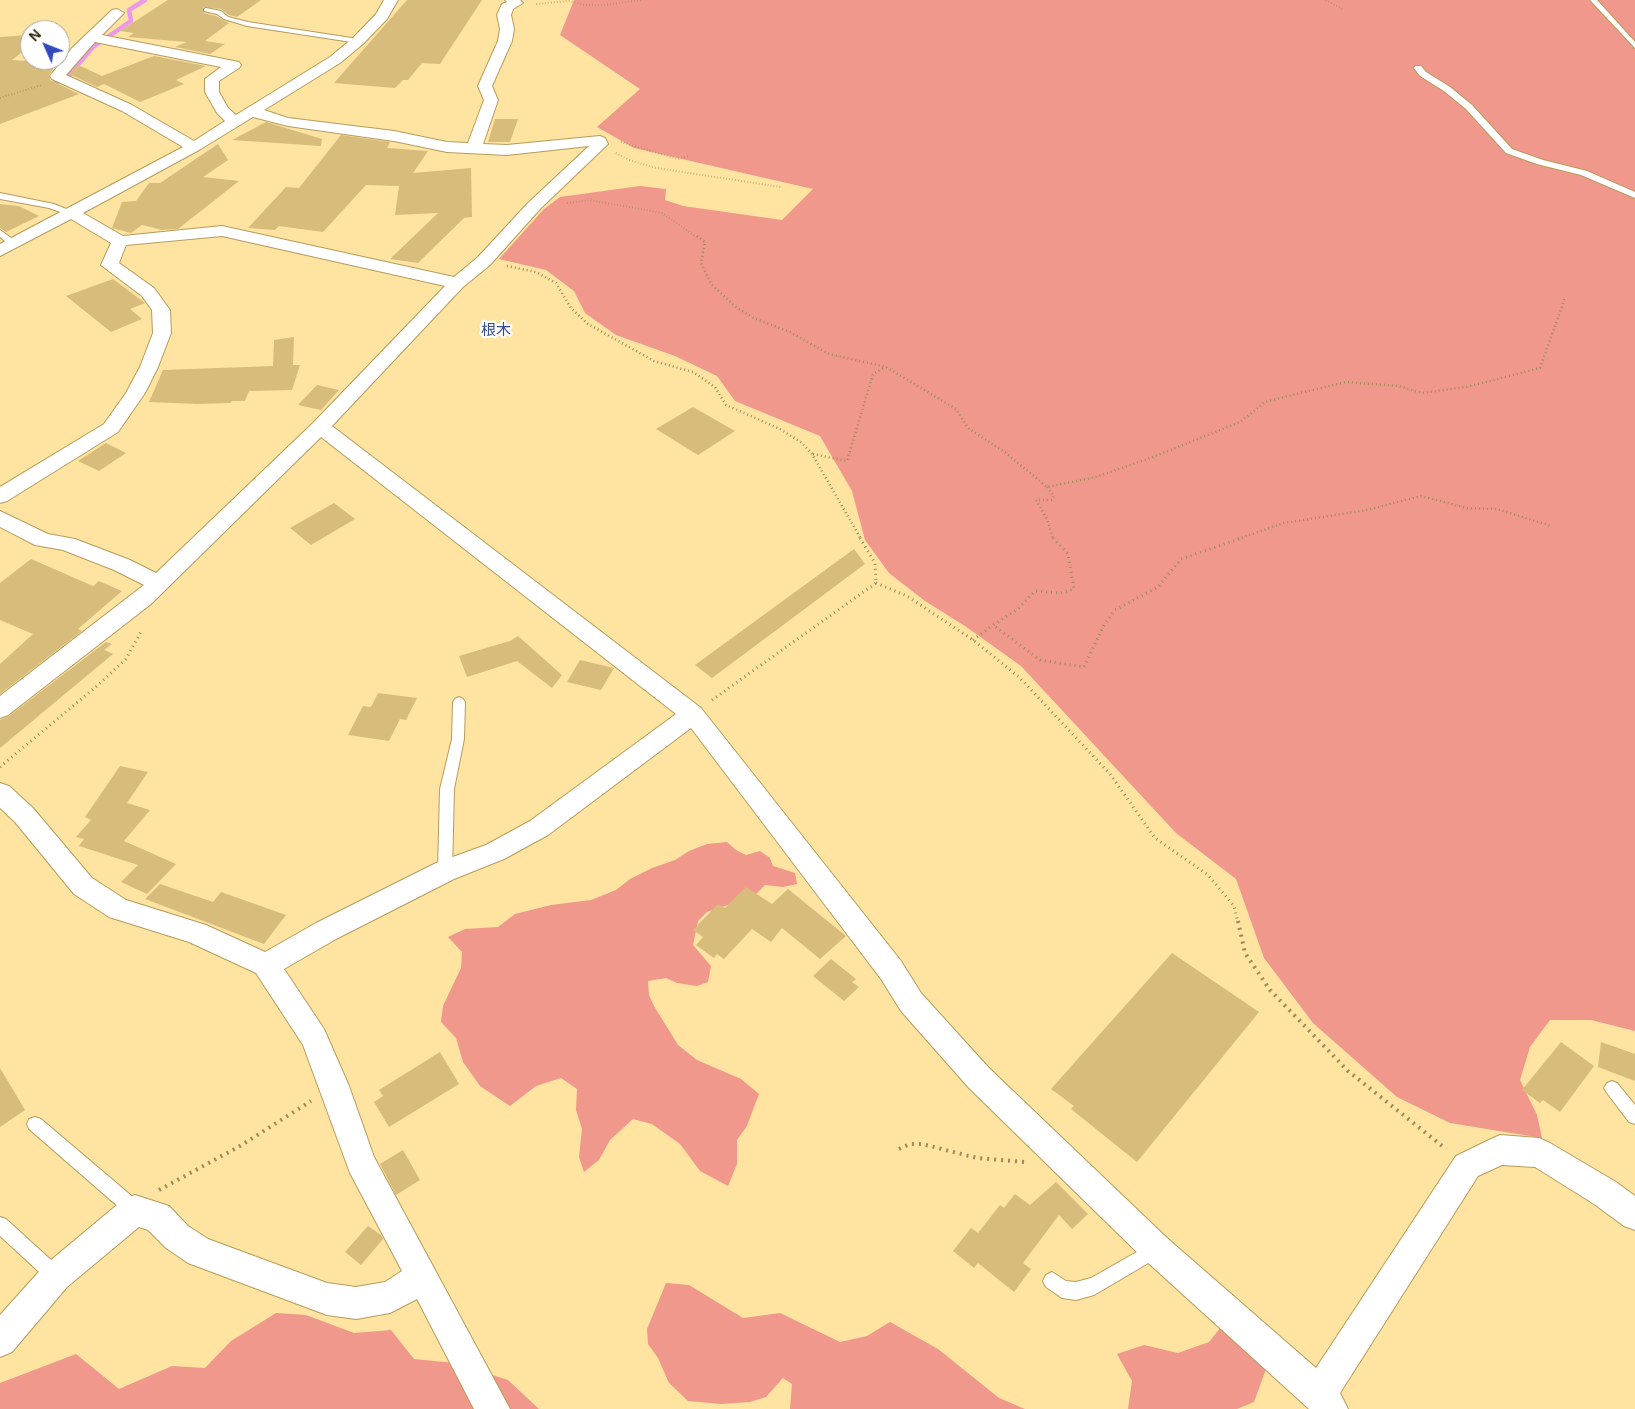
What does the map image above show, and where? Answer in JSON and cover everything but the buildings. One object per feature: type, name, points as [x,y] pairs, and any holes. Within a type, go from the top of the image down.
[{"type":"street","points":[[7,247],[194,147],[335,60],[358,41],[382,16],[391,0]]},
{"type":"street","points":[[474,148],[491,100],[485,86],[505,41],[504,16],[507,7],[514,1]]},
{"type":"street","points":[[116,13],[91,37],[57,76],[128,108],[194,147]]},
{"type":"street","points":[[91,37],[234,65],[212,79],[212,92],[222,110],[234,121]]},
{"type":"street","points":[[252,110],[267,117],[288,122],[394,136],[447,147],[507,150],[600,143]]},
{"type":"street","points":[[0,709],[151,591],[320,427],[457,284],[484,261],[534,206],[600,143]]},
{"type":"street","points":[[72,213],[120,241],[222,230],[457,284]]},
{"type":"street","points":[[0,496],[111,428],[149,367],[162,332],[161,310],[148,292],[110,265],[120,241]]},
{"type":"street","points":[[320,427],[693,714],[891,970],[911,1002],[979,1078],[1156,1249],[1325,1402],[1467,1166],[1500,1150],[1539,1153],[1605,1193],[1635,1215]]},
{"type":"street","points":[[0,518],[43,540],[67,544],[122,565],[151,591]]},
{"type":"street","points":[[266,965],[326,931],[445,871],[495,852],[539,828],[693,714]]},
{"type":"street","points":[[0,793],[24,815],[83,886],[118,909],[196,933],[266,965],[314,1038],[334,1086],[361,1163],[493,1409]]},
{"type":"street","points":[[0,1340],[56,1276],[135,1210],[158,1217],[177,1237],[199,1252],[327,1300],[356,1303],[390,1297],[423,1277]]},
{"type":"lane","points":[[1593,0],[1635,46]]},
{"type":"lane","points":[[206,10],[219,12],[226,18],[256,25],[358,41]]},
{"type":"lane","points":[[1418,68],[1423,74],[1447,89],[1469,107],[1509,151],[1522,157],[1584,173],[1635,195]]},
{"type":"lane","points":[[0,196],[51,206],[72,213]]},
{"type":"lane","points":[[0,233],[7,247]]},
{"type":"lane","points":[[445,871],[448,789],[458,740],[459,702]]},
{"type":"lane","points":[[1612,1088],[1635,1117]]},
{"type":"lane","points":[[35,1124],[135,1210]]},
{"type":"lane","points":[[0,1225],[56,1276]]},
{"type":"lane","points":[[1052,1281],[1062,1289],[1076,1291],[1094,1286],[1156,1249]]},
{"type":"path","points":[[514,1],[542,4],[568,1],[585,5],[605,5],[641,0]]},
{"type":"path","points":[[1326,0],[1344,10]]},
{"type":"path","points":[[0,98],[30,91],[47,84],[57,76]]},
{"type":"path","points":[[600,143],[614,141],[632,144],[678,159],[689,156]]},
{"type":"path","points":[[600,143],[629,160],[656,168],[781,187]]},
{"type":"path","points":[[534,206],[590,200],[662,213],[705,242],[701,263],[712,285],[738,308],[756,319],[790,332],[829,354],[886,367],[956,409],[968,428],[1006,453],[1047,487],[1054,496],[1052,500],[1036,500],[1046,519],[1054,541],[1068,554],[1074,589],[1059,593],[1035,591],[1018,608],[973,640]]},
{"type":"path","points":[[484,261],[536,272],[556,283],[572,308],[588,324],[654,361],[693,372],[715,387],[726,405],[780,429],[802,443],[812,454],[875,563],[876,583]]},
{"type":"path","points":[[1047,487],[1096,476],[1153,457],[1240,422],[1265,402],[1296,394],[1346,382],[1398,386],[1422,394],[1466,387],[1540,368],[1565,298]]},
{"type":"path","points":[[812,454],[847,461],[873,374],[886,367]]},
{"type":"path","points":[[993,625],[1040,660],[1084,667],[1104,625],[1116,610],[1158,587],[1181,560],[1284,524],[1367,510],[1421,496],[1466,508],[1497,509],[1552,526]]},
{"type":"path","points":[[693,714],[876,583]]},
{"type":"path","points":[[876,583],[907,596],[973,640],[1019,677],[1110,774],[1155,838],[1208,875],[1234,906],[1245,953],[1270,990],[1348,1071],[1467,1166]]},
{"type":"path","points":[[0,767],[98,685],[126,659],[143,628],[151,591]]},
{"type":"path","points":[[135,1210],[164,1186],[240,1146],[334,1086]]},
{"type":"path","points":[[899,1149],[910,1144],[922,1144],[977,1158],[1026,1162],[1065,1161]]},
{"type":"shaded area","points":[[574,0],[1635,0],[1635,1031],[1591,1020],[1550,1020],[1530,1047],[1520,1080],[1537,1115],[1542,1138],[1450,1123],[1397,1097],[1313,1023],[1264,958],[1236,879],[1176,833],[1021,666],[965,626],[925,601],[889,573],[865,540],[852,491],[820,436],[735,401],[717,376],[675,356],[616,335],[585,313],[574,291],[546,270],[499,259],[544,209],[560,197],[640,186],[666,189],[665,200],[683,206],[782,220],[813,189],[634,148],[597,127],[640,89],[560,35]]},
{"type":"shaded area","points":[[727,842],[736,850],[746,855],[760,851],[770,858],[773,866],[795,873],[797,884],[783,887],[765,885],[756,894],[707,912],[698,921],[693,945],[711,966],[708,982],[697,986],[677,983],[666,978],[648,981],[649,995],[654,1006],[678,1045],[697,1060],[741,1079],[759,1094],[747,1126],[737,1140],[737,1164],[728,1186],[700,1171],[680,1144],[652,1124],[633,1119],[610,1140],[599,1160],[584,1172],[579,1157],[582,1129],[576,1110],[577,1089],[561,1078],[536,1086],[510,1106],[480,1086],[463,1062],[456,1038],[441,1022],[443,1006],[461,968],[462,952],[448,937],[465,929],[498,927],[515,914],[551,905],[591,900],[616,890],[630,879],[652,868],[675,860],[689,851],[707,844]]},
{"type":"shaded area","points":[[666,1283],[689,1285],[743,1318],[780,1313],[840,1342],[867,1336],[890,1322],[938,1349],[999,1398],[1025,1409],[790,1409],[792,1384],[783,1378],[766,1397],[750,1402],[721,1404],[688,1401],[669,1383],[658,1358],[648,1344],[647,1329]]},
{"type":"shaded area","points":[[276,1313],[306,1315],[354,1333],[391,1330],[414,1359],[455,1363],[508,1380],[539,1409],[0,1409],[0,1383],[76,1354],[119,1389],[172,1366],[205,1368],[231,1341]]},
{"type":"shaded area","points":[[1225,1322],[1266,1369],[1254,1402],[1237,1409],[1128,1409],[1132,1381],[1117,1354],[1144,1345],[1178,1353],[1209,1342]]},
{"type":"waterway","points":[[48,87],[69,75],[93,47],[131,21],[129,10],[145,0]]},
{"type":"district","name":"根木","points":[[496,331]]}]
